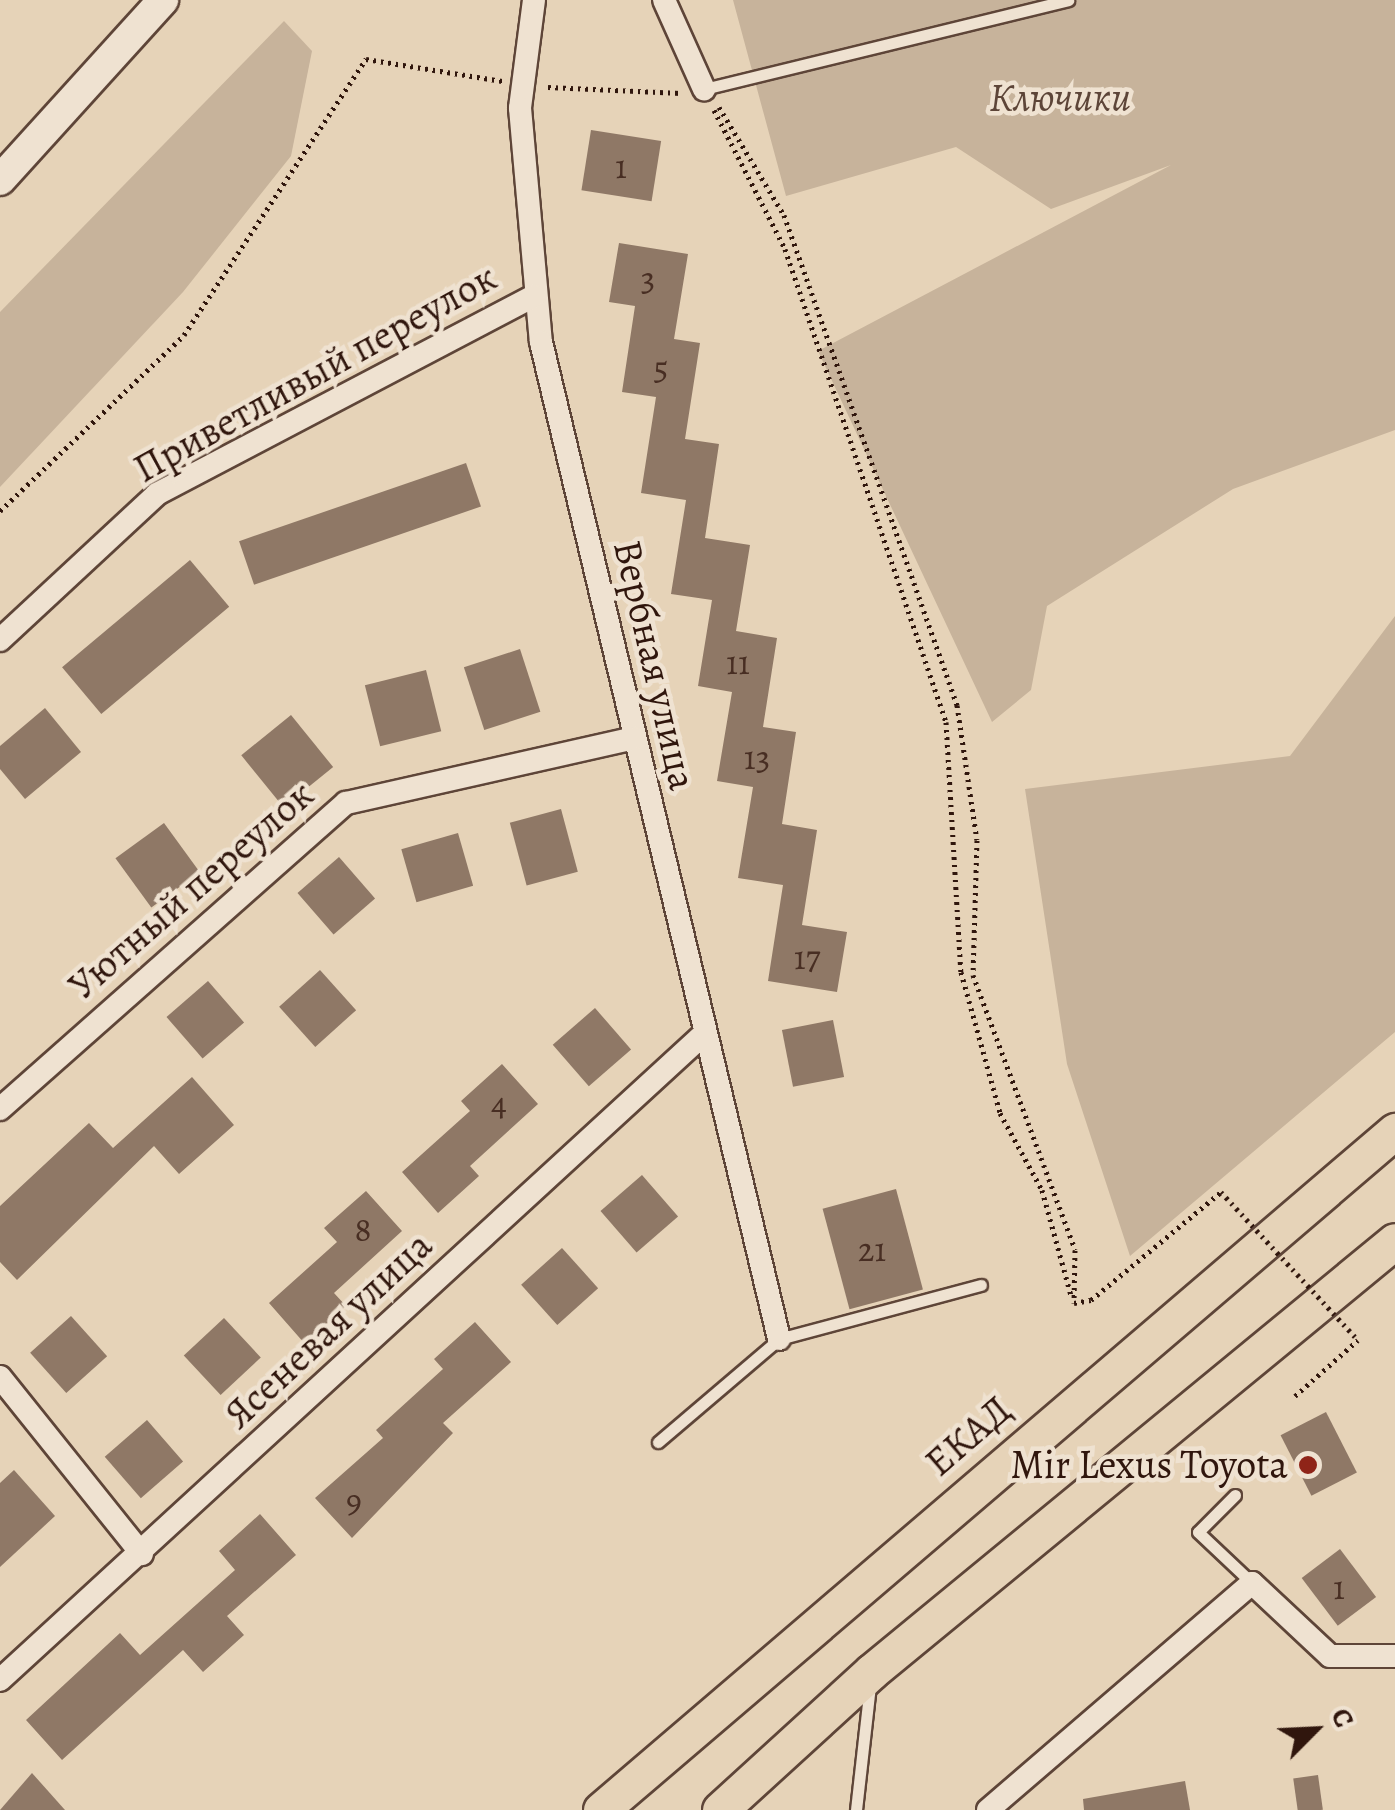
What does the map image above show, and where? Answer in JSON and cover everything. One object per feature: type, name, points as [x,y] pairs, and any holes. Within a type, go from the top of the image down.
[{"type":"highway","name":"ЕКАД","points":[[601,1810],[1395,1131]]},
{"type":"highway","points":[[720,1810],[871,1672],[1395,1241]]},
{"type":"main road","points":[[0,180],[163,0]]},
{"type":"street","name":"Вербная улица","points":[[534,0],[522,84],[534,296],[634,738],[780,1338]]},
{"type":"street","points":[[664,0],[704,90]]},
{"type":"street","name":"Приветливый переулок","points":[[0,640],[157,494],[534,296]]},
{"type":"street","name":"Уютный переулок","points":[[0,1109],[346,803],[634,738]]},
{"type":"street","name":"Ясеневая улица","points":[[0,1680],[142,1554],[705,1033]]},
{"type":"street","points":[[0,1377],[142,1554]]},
{"type":"street","points":[[988,1810],[1252,1583],[1330,1656],[1395,1656]]},
{"type":"lane","points":[[704,90],[1068,0]]},
{"type":"lane","points":[[658,1442],[780,1338],[981,1285]]},
{"type":"lane","points":[[1235,1496],[1198,1532],[1252,1583]]},
{"type":"lane","points":[[856,1810],[871,1672]]},
{"type":"path","points":[[0,511],[184,335],[366,60],[616,94],[704,90]]},
{"type":"path","points":[[704,90],[786,249],[946,722],[961,972],[1000,1113],[1042,1190],[1074,1303]]},
{"type":"path","points":[[704,90],[744,137],[784,215],[957,705],[977,840],[973,975],[1075,1250],[1074,1303]]},
{"type":"path","points":[[1074,1303],[1090,1300],[1221,1192],[1358,1340],[1295,1396]]},
{"type":"green space","name":"Ключики","points":[[733,0],[1395,0],[1395,430],[1233,489],[1047,606],[1031,690],[992,722],[818,351],[1171,165],[1051,209],[956,147],[786,196]]},
{"type":"green space","points":[[284,21],[312,51],[291,156],[183,292],[0,487],[0,312]]},
{"type":"green space","points":[[1395,616],[1395,1032],[1130,1256],[1067,1064],[1025,789],[1290,756]]},
{"type":"building","points":[[591,130],[661,141],[652,201],[581,190]]},
{"type":"building","points":[[619,243],[688,254],[674,339],[700,343],[685,439],[719,444],[705,538],[750,545],[736,631],[777,638],[763,727],[796,732],[782,824],[817,830],[802,925],[847,932],[837,992],[768,981],[783,885],[738,878],[753,787],[717,781],[732,692],[698,686],[712,600],[671,594],[686,500],[641,493],[656,397],[622,392],[635,306],[609,302]]},
{"type":"building","points":[[466,463],[481,506],[254,585],[239,541]]},
{"type":"building","points":[[190,560],[229,607],[101,714],[62,667]]},
{"type":"building","points":[[520,649],[540,712],[484,730],[464,667]]},
{"type":"building","points":[[426,670],[441,731],[380,746],[365,685]]},
{"type":"building","points":[[45,708],[81,752],[25,799],[0,769],[0,746]]},
{"type":"building","points":[[291,715],[333,767],[283,807],[241,755]]},
{"type":"building","points":[[561,809],[578,872],[527,886],[510,823]]},
{"type":"building","points":[[164,823],[200,872],[151,908],[115,858]]},
{"type":"building","points":[[458,833],[473,886],[416,902],[401,849]]},
{"type":"building","points":[[339,857],[375,899],[334,935],[297,893]]},
{"type":"building","points":[[320,970],[356,1010],[315,1047],[279,1007]]},
{"type":"building","points":[[208,981],[244,1023],[203,1059],[166,1017]]},
{"type":"building","points":[[595,1008],[631,1050],[589,1086],[553,1045]]},
{"type":"building","points":[[833,1020],[844,1077],[793,1087],[782,1030]]},
{"type":"building","points":[[502,1064],[538,1104],[470,1166],[479,1176],[438,1213],[402,1172],[470,1111],[461,1101]]},
{"type":"building","points":[[192,1077],[234,1125],[179,1174],[154,1146],[17,1280],[0,1262],[0,1206],[89,1123],[113,1148]]},
{"type":"building","points":[[642,1175],[678,1217],[637,1253],[600,1211]]},
{"type":"building","points":[[896,1189],[923,1289],[850,1309],[823,1209]]},
{"type":"building","points":[[366,1191],[402,1231],[334,1293],[346,1306],[305,1344],[269,1303],[337,1242],[324,1228]]},
{"type":"building","points":[[562,1248],[598,1288],[557,1325],[521,1285]]},
{"type":"building","points":[[71,1316],[107,1356],[66,1393],[30,1353]]},
{"type":"building","points":[[224,1318],[261,1357],[221,1395],[184,1356]]},
{"type":"building","points":[[475,1322],[511,1362],[443,1423],[453,1433],[352,1538],[315,1498],[383,1438],[376,1430],[443,1369],[434,1359]]},
{"type":"building","points":[[1326,1412],[1357,1473],[1311,1496],[1281,1435]]},
{"type":"building","points":[[147,1420],[183,1462],[141,1498],[105,1457]]},
{"type":"building","points":[[14,1470],[55,1516],[0,1567],[0,1483]]},
{"type":"building","points":[[260,1514],[296,1555],[227,1616],[244,1635],[203,1672],[183,1650],[62,1760],[26,1720],[120,1633],[140,1655],[235,1570],[219,1551]]},
{"type":"building","points":[[1340,1549],[1376,1597],[1338,1626],[1302,1578]]},
{"type":"building","points":[[32,1773],[65,1810],[0,1810]]},
{"type":"building","points":[[1318,1775],[1323,1810],[1298,1810],[1293,1778]]},
{"type":"building","points":[[1185,1781],[1190,1810],[1084,1810],[1083,1799]]},
{"type":"place","name":"Mir Lexus Toyota","points":[[1308,1465]]}]
